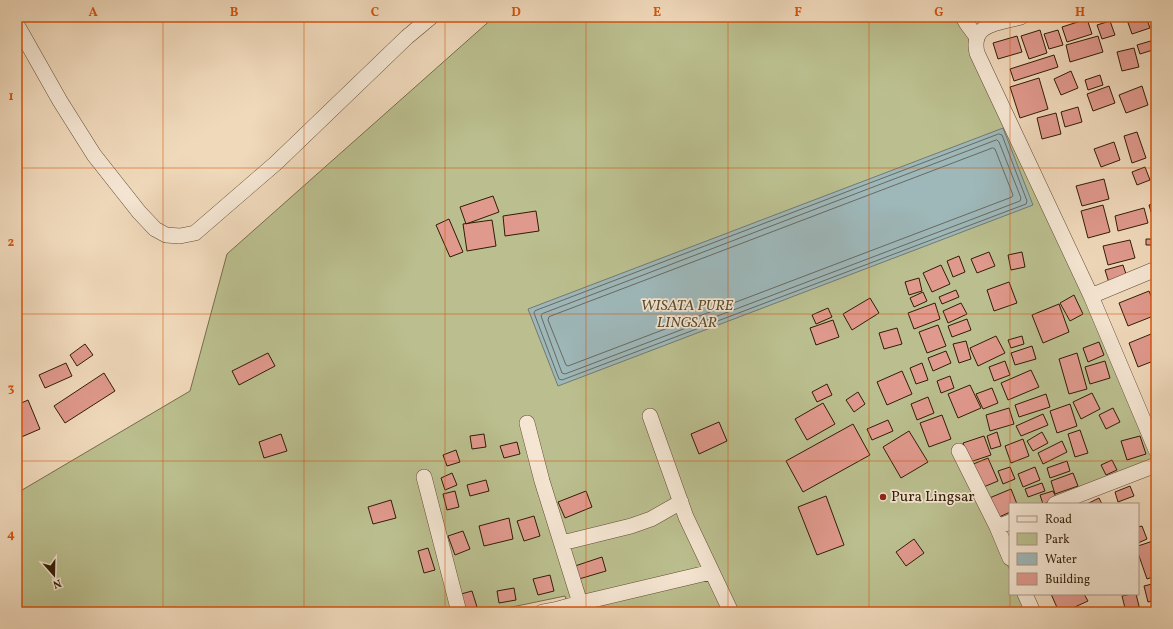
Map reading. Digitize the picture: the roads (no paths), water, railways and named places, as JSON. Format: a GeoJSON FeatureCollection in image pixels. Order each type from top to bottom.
{"type":"FeatureCollection","features":[{"type":"Feature","properties":{"kind":"street"},"geometry":{"type":"LineString","coordinates":[[17,25],[60,101],[94,155],[139,212],[156,229],[166,235],[180,236],[195,233],[276,163],[431,17]]}},
{"type":"Feature","properties":{"kind":"street"},"geometry":{"type":"LineString","coordinates":[[963,17],[976,36]]}},
{"type":"Feature","properties":{"kind":"street"},"geometry":{"type":"LineString","coordinates":[[1021,17],[990,25],[981,30],[976,36],[976,54],[1091,296],[1156,450]]}},
{"type":"Feature","properties":{"kind":"street"},"geometry":{"type":"LineString","coordinates":[[1091,296],[1156,269]]}},
{"type":"Feature","properties":{"kind":"street"},"geometry":{"type":"LineString","coordinates":[[650,416],[686,516],[731,612]]}},
{"type":"Feature","properties":{"kind":"street"},"geometry":{"type":"LineString","coordinates":[[527,423],[542,481],[580,603]]}},
{"type":"Feature","properties":{"kind":"street"},"geometry":{"type":"LineString","coordinates":[[959,451],[1003,524],[1009,553]]}},
{"type":"Feature","properties":{"kind":"street"},"geometry":{"type":"LineString","coordinates":[[1058,503],[1156,465]]}},
{"type":"Feature","properties":{"kind":"street"},"geometry":{"type":"LineString","coordinates":[[424,477],[459,612]]}},
{"type":"Feature","properties":{"kind":"street"},"geometry":{"type":"LineString","coordinates":[[562,543],[630,526],[650,519],[681,502]]}},
{"type":"Feature","properties":{"kind":"street"},"geometry":{"type":"LineString","coordinates":[[542,612],[558,610],[580,603],[711,572]]}},
{"type":"Feature","properties":{"kind":"street"},"geometry":{"type":"LineString","coordinates":[[1025,595],[1033,612]]}},
{"type":"Feature","properties":{"kind":"water"},"geometry":{"type":"Polygon","coordinates":[[[1003,128],[1033,205],[558,386],[528,309],[1003,128]]]}},
{"type":"Feature","properties":{"kind":"place","name":"Pura Lingsar"},"geometry":{"type":"Point","coordinates":[883,497]}},
{"type":"Feature","properties":{"kind":"park label","name":"WISATA PURE LINGSAR"},"geometry":{"type":"Point","coordinates":[687,314]}}]}
